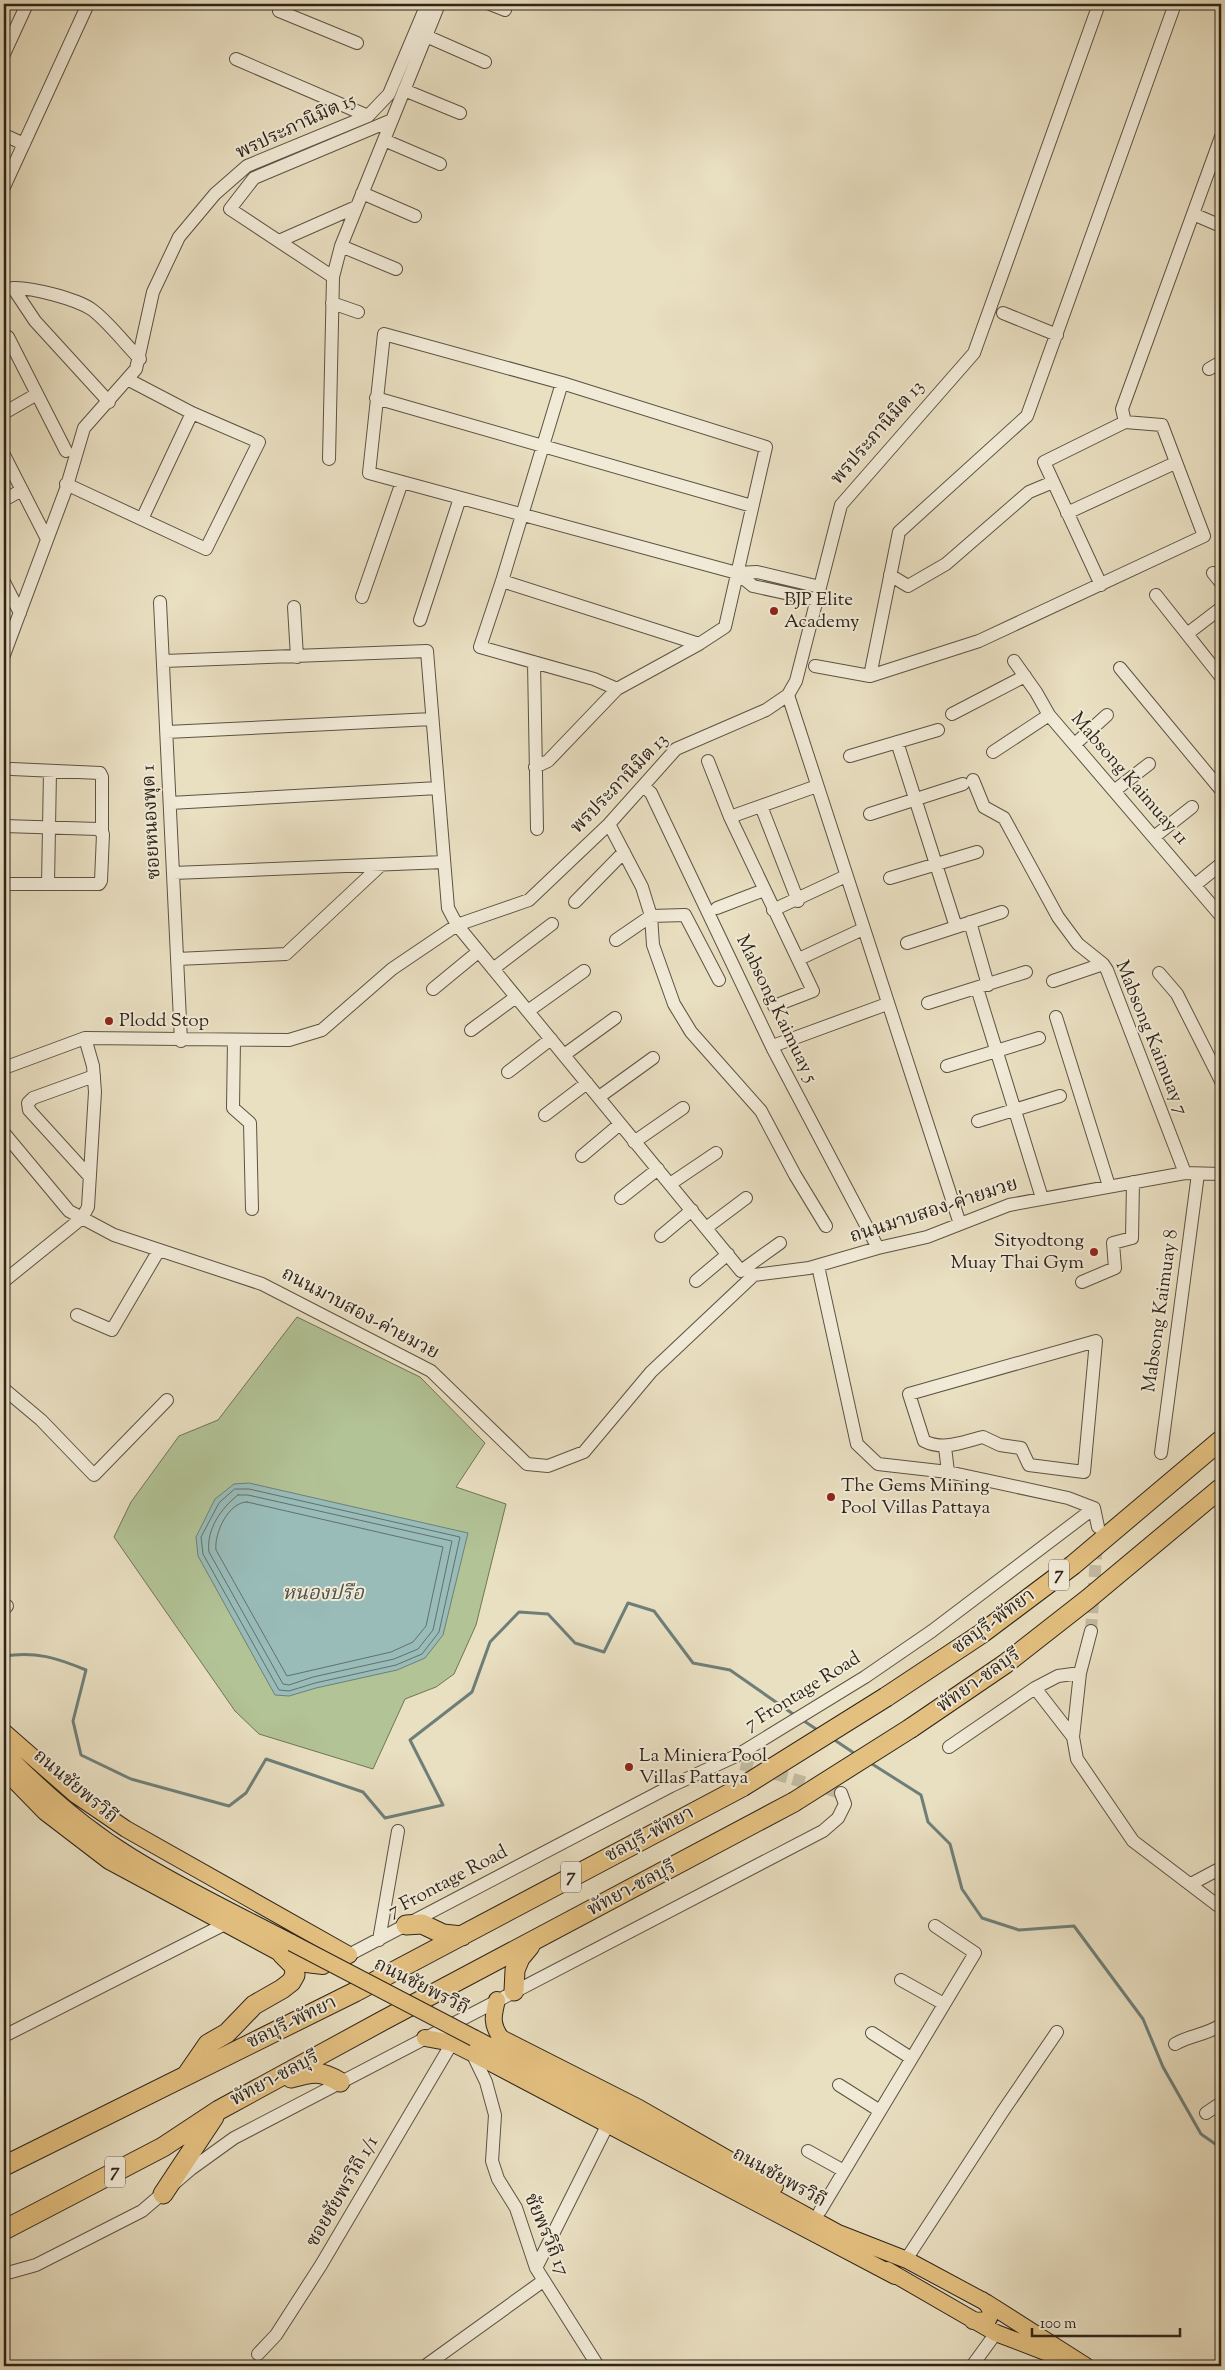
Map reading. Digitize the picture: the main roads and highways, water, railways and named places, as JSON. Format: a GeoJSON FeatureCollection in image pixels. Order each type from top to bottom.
{"type":"FeatureCollection","features":[{"type":"Feature","properties":{"kind":"highway","name":"ชลบุรี-พัทยา"},"geometry":{"type":"LineString","coordinates":[[4,2166],[38,2147],[355,1992],[742,1787],[886,1697],[981,1634],[1073,1565],[1221,1440]]}},
{"type":"Feature","properties":{"kind":"highway","name":"พัทยา-ชลบุรี"},"geometry":{"type":"LineString","coordinates":[[4,2230],[163,2147],[219,2110],[265,2085],[794,1802],[912,1728],[1012,1658],[1088,1599],[1221,1488]]}},
{"type":"Feature","properties":{"kind":"highway"},"geometry":{"type":"LineString","coordinates":[[406,1925],[422,1924],[443,1934],[462,1936]]}},
{"type":"Feature","properties":{"kind":"highway"},"geometry":{"type":"LineString","coordinates":[[514,1991],[514,1970],[520,1958],[534,1941]]}},
{"type":"Feature","properties":{"kind":"highway"},"geometry":{"type":"LineString","coordinates":[[186,2076],[208,2044],[227,2033],[254,2005],[291,1982],[295,1975],[294,1966],[287,1948]]}},
{"type":"Feature","properties":{"kind":"highway"},"geometry":{"type":"LineString","coordinates":[[265,2085],[314,2072],[326,2074],[340,2082]]}},
{"type":"Feature","properties":{"kind":"highway"},"geometry":{"type":"LineString","coordinates":[[164,2194],[219,2110]]}},
{"type":"Feature","properties":{"kind":"main road","name":"ถนนชัยพรวิถี"},"geometry":{"type":"LineString","coordinates":[[4,1732],[76,1795],[126,1829],[349,1955]]}},
{"type":"Feature","properties":{"kind":"main road","name":"ถนนชัยพรวิถี"},"geometry":{"type":"LineString","coordinates":[[4,1752],[32,1781],[78,1820],[131,1857],[287,1948],[473,2045],[660,2135],[838,2233],[907,2260],[987,2303]]}},
{"type":"Feature","properties":{"kind":"main road","name":"ถนนชัยพรวิถี"},"geometry":{"type":"LineString","coordinates":[[7,1777],[45,1812],[109,1861],[227,1922],[287,1948],[306,1964],[322,1966]]}},
{"type":"Feature","properties":{"kind":"main road","name":"ถนนชัยพรวิถี"},"geometry":{"type":"LineString","coordinates":[[497,2000],[492,2018],[493,2027],[501,2038],[639,2108],[820,2211],[910,2255],[987,2303],[1076,2365]]}},
{"type":"Feature","properties":{"kind":"main road"},"geometry":{"type":"LineString","coordinates":[[473,2045],[469,2039],[474,2031],[483,2030],[501,2038]]}},
{"type":"Feature","properties":{"kind":"main road","name":"ถนนชัยพรวิถี"},"geometry":{"type":"LineString","coordinates":[[424,2038],[473,2045],[607,2126],[895,2276],[973,2321],[996,2333],[1076,2365]]}},
{"type":"Feature","properties":{"kind":"main road","name":"ถนนชัยพรวิถี"},"geometry":{"type":"LineString","coordinates":[[838,2233],[895,2276]]}},
{"type":"Feature","properties":{"kind":"main road"},"geometry":{"type":"LineString","coordinates":[[973,2321],[988,2320],[991,2315],[987,2303]]}},
{"type":"Feature","properties":{"kind":"water","name":"หนองปรือ"},"geometry":{"type":"Polygon","coordinates":[[[249,1483],[468,1533],[443,1635],[425,1658],[397,1670],[289,1696],[275,1695],[198,1556],[196,1537],[215,1499],[234,1484],[249,1483]]]}},
{"type":"Feature","properties":{"kind":"waterway"},"geometry":{"type":"LineString","coordinates":[[4,1656],[36,1655],[65,1662],[86,1670],[73,1721],[81,1755],[131,1779],[229,1806],[246,1793],[266,1759],[363,1792],[385,1818],[443,1805],[410,1740],[472,1692],[490,1642],[519,1612],[548,1614],[575,1643],[604,1652],[628,1603],[654,1611],[693,1663],[730,1670],[796,1716]]}},
{"type":"Feature","properties":{"kind":"waterway"},"geometry":{"type":"LineString","coordinates":[[801,1719],[819,1731]]}},
{"type":"Feature","properties":{"kind":"waterway"},"geometry":{"type":"LineString","coordinates":[[833,1739],[857,1755]]}},
{"type":"Feature","properties":{"kind":"waterway"},"geometry":{"type":"LineString","coordinates":[[869,1762],[921,1795],[928,1822],[950,1844],[962,1889],[982,1918],[1019,1930],[1074,1926],[1143,2019],[1163,2067],[1201,2134],[1221,2148]]}},
{"type":"Feature","properties":{"kind":"tunnel"},"geometry":{"type":"LineString","coordinates":[[1091,1631],[1097,1542]]}},
{"type":"Feature","properties":{"kind":"tunnel"},"geometry":{"type":"LineString","coordinates":[[741,1764],[841,1793]]}},
{"type":"Feature","properties":{"kind":"place","name":"BJP Elite Academy"},"geometry":{"type":"Point","coordinates":[774,611]}},
{"type":"Feature","properties":{"kind":"place","name":"Plodd Stop"},"geometry":{"type":"Point","coordinates":[109,1021]}},
{"type":"Feature","properties":{"kind":"place","name":"Sityodtong Muay Thai Gym"},"geometry":{"type":"Point","coordinates":[1094,1252]}},
{"type":"Feature","properties":{"kind":"place","name":"The Gems Mining Pool Villas Pattaya"},"geometry":{"type":"Point","coordinates":[831,1497]}},
{"type":"Feature","properties":{"kind":"place","name":"La Miniera Pool Villas Pattaya"},"geometry":{"type":"Point","coordinates":[629,1767]}}]}
